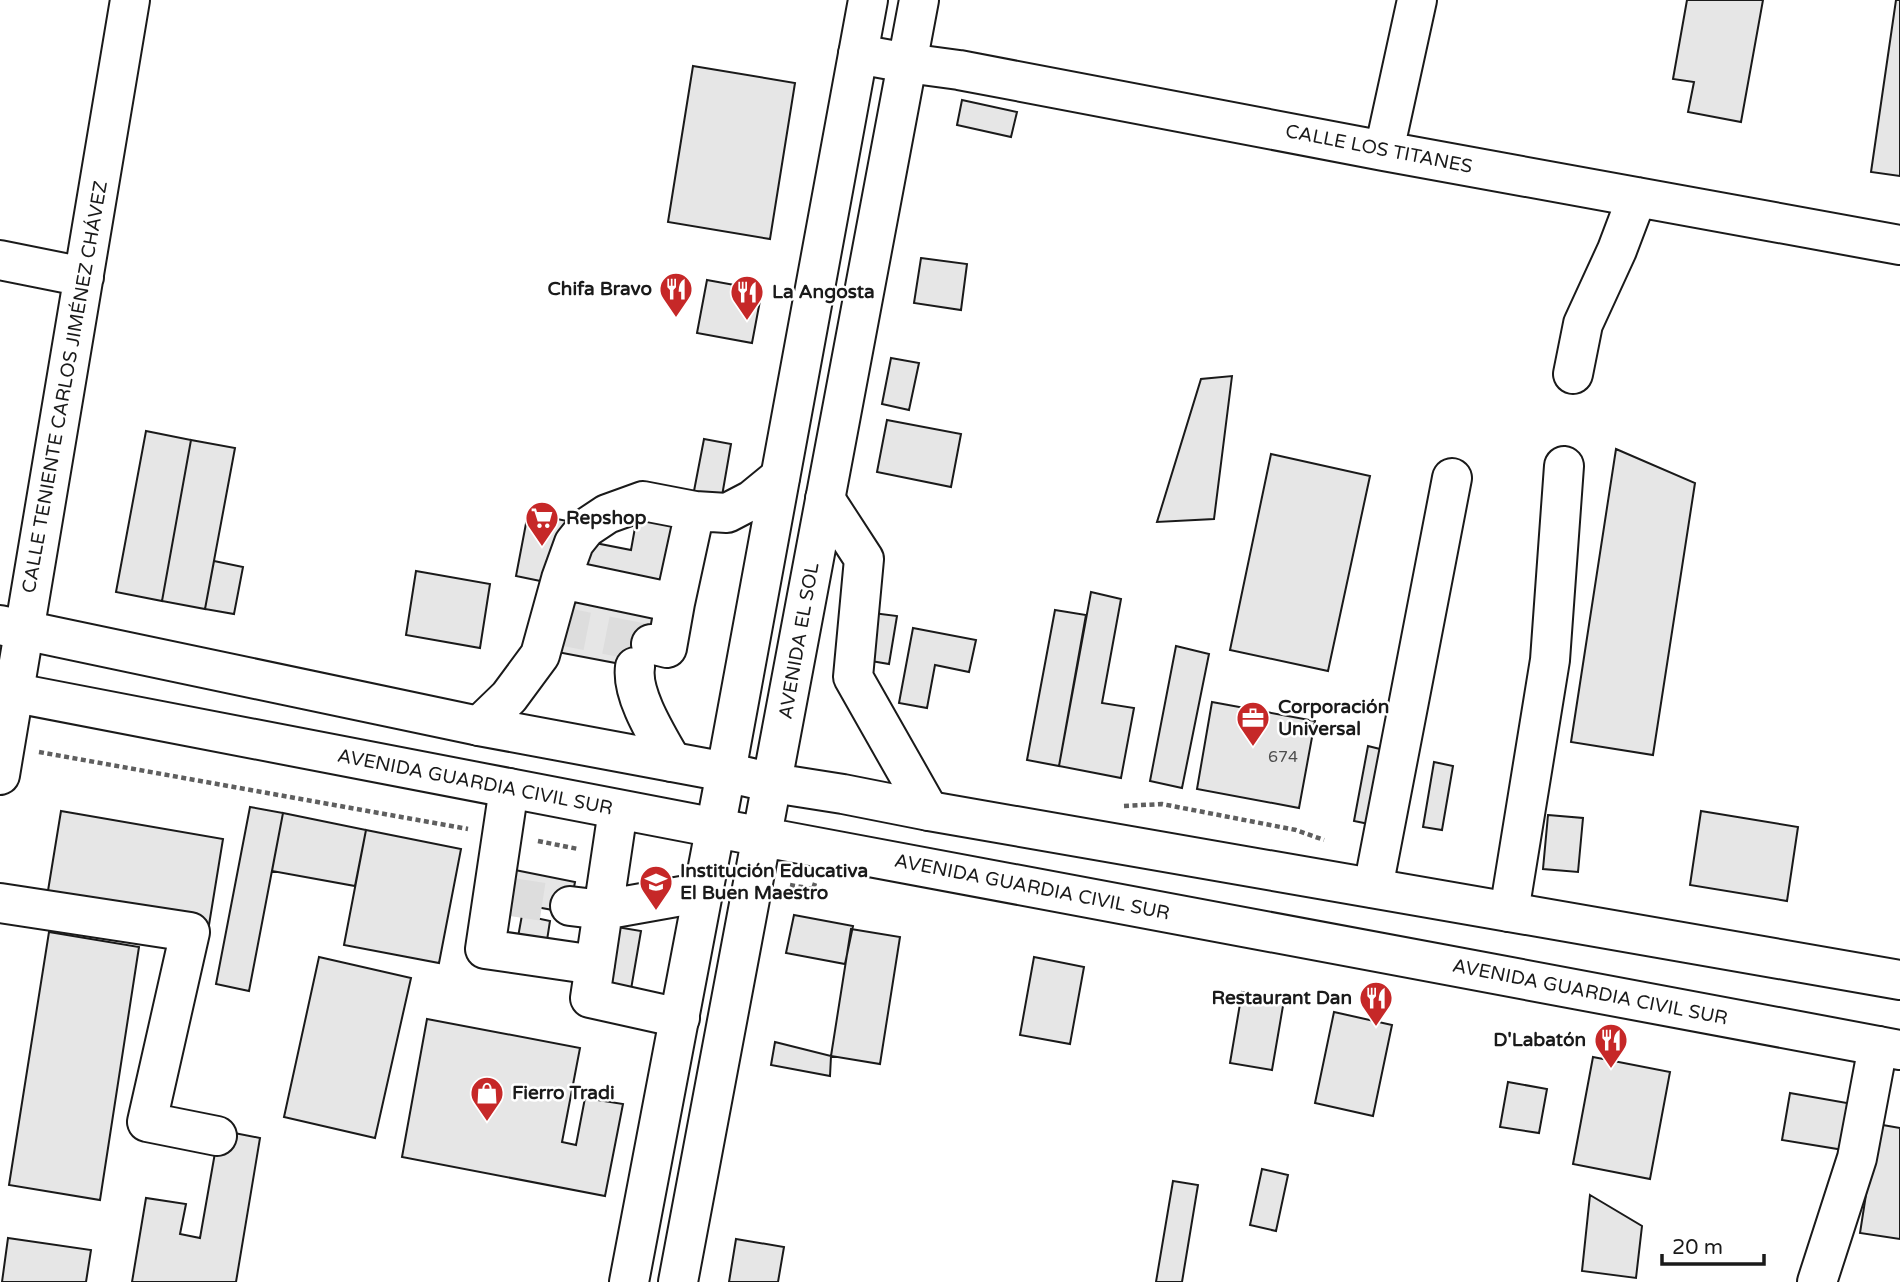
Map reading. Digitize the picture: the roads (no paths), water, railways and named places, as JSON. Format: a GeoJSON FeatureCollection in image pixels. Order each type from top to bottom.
{"type":"FeatureCollection","features":[{"type":"Feature","properties":{"kind":"main road","name":"CALLE TENIENTE CARLOS JIMÉNEZ CHÁVEZ"},"geometry":{"type":"LineString","coordinates":[[0,775],[12,628],[83,277],[131,0]]}},
{"type":"Feature","properties":{"kind":"main road"},"geometry":{"type":"LineString","coordinates":[[629,1282],[704,892],[868,0]]}},
{"type":"Feature","properties":{"kind":"main road","name":"AVENIDA EL SOL"},"geometry":{"type":"LineString","coordinates":[[678,1282],[919,0]]}},
{"type":"Feature","properties":{"kind":"main road"},"geometry":{"type":"LineString","coordinates":[[1384,151],[1417,0]]}},
{"type":"Feature","properties":{"kind":"main road","name":"CALLE LOS TITANES"},"geometry":{"type":"LineString","coordinates":[[858,54],[959,70],[1900,245]]}},
{"type":"Feature","properties":{"kind":"main road"},"geometry":{"type":"LineString","coordinates":[[1573,374],[1583,324],[1617,250],[1637,197]]}},
{"type":"Feature","properties":{"kind":"main road"},"geometry":{"type":"LineString","coordinates":[[0,260],[83,277]]}},
{"type":"Feature","properties":{"kind":"main road"},"geometry":{"type":"LineString","coordinates":[[1509,912],[1550,660],[1563,467]]}},
{"type":"Feature","properties":{"kind":"main road"},"geometry":{"type":"LineString","coordinates":[[480,726],[509,697],[540,655],[574,543],[586,528],[607,514],[643,501],[695,511],[727,513],[752,500],[780,477]]}},
{"type":"Feature","properties":{"kind":"main road"},"geometry":{"type":"LineString","coordinates":[[1373,888],[1452,478]]}},
{"type":"Feature","properties":{"kind":"main road"},"geometry":{"type":"LineString","coordinates":[[825,499],[864,559],[853,677],[929,811]]}},
{"type":"Feature","properties":{"kind":"main road"},"geometry":{"type":"LineString","coordinates":[[672,762],[651,723],[633,679],[643,656],[667,648],[695,511]]}},
{"type":"Feature","properties":{"kind":"main road"},"geometry":{"type":"LineString","coordinates":[[561,579],[675,603]]}},
{"type":"Feature","properties":{"kind":"main road"},"geometry":{"type":"LineString","coordinates":[[12,628],[480,726],[773,783],[1900,980]]}},
{"type":"Feature","properties":{"kind":"main road","name":"AVENIDA GUARDIA CIVIL SUR"},"geometry":{"type":"LineString","coordinates":[[7,692],[618,810],[1889,1048]]}},
{"type":"Feature","properties":{"kind":"main road"},"geometry":{"type":"LineString","coordinates":[[509,788],[499,895],[485,949],[595,965]]}},
{"type":"Feature","properties":{"kind":"main road"},"geometry":{"type":"LineString","coordinates":[[618,810],[587,908],[595,965],[590,998],[680,1018]]}},
{"type":"Feature","properties":{"kind":"main road"},"geometry":{"type":"LineString","coordinates":[[587,908],[704,892]]}},
{"type":"Feature","properties":{"kind":"main road"},"geometry":{"type":"LineString","coordinates":[[0,903],[190,932],[147,1122],[217,1136]]}},
{"type":"Feature","properties":{"kind":"main road"},"geometry":{"type":"LineString","coordinates":[[1817,1282],[1889,1048]]}},
{"type":"Feature","properties":{"kind":"main road"},"geometry":{"type":"LineString","coordinates":[[673,1055],[720,1068]]}},
{"type":"Feature","properties":{"kind":"tunnel"},"geometry":{"type":"LineString","coordinates":[[550,624],[651,644]]}},
{"type":"Feature","properties":{"kind":"tunnel"},"geometry":{"type":"LineString","coordinates":[[505,896],[570,906]]}},
{"type":"Feature","properties":{"kind":"place","name":"Chifa Bravo"},"geometry":{"type":"Point","coordinates":[676,319]}},
{"type":"Feature","properties":{"kind":"place","name":"La Angosta"},"geometry":{"type":"Point","coordinates":[747,322]}},
{"type":"Feature","properties":{"kind":"place","name":"Repshop"},"geometry":{"type":"Point","coordinates":[542,548]}},
{"type":"Feature","properties":{"kind":"place","name":"Corporación Universal"},"geometry":{"type":"Point","coordinates":[1253,748]}},
{"type":"Feature","properties":{"kind":"place","name":"Institución Educativa El Buen Maestro"},"geometry":{"type":"Point","coordinates":[656,912]}},
{"type":"Feature","properties":{"kind":"place","name":"Restaurant Dan"},"geometry":{"type":"Point","coordinates":[1376,1028]}},
{"type":"Feature","properties":{"kind":"place","name":"D'Labatón"},"geometry":{"type":"Point","coordinates":[1611,1070]}},
{"type":"Feature","properties":{"kind":"place","name":"Fierro Tradi"},"geometry":{"type":"Point","coordinates":[487,1123]}}]}
